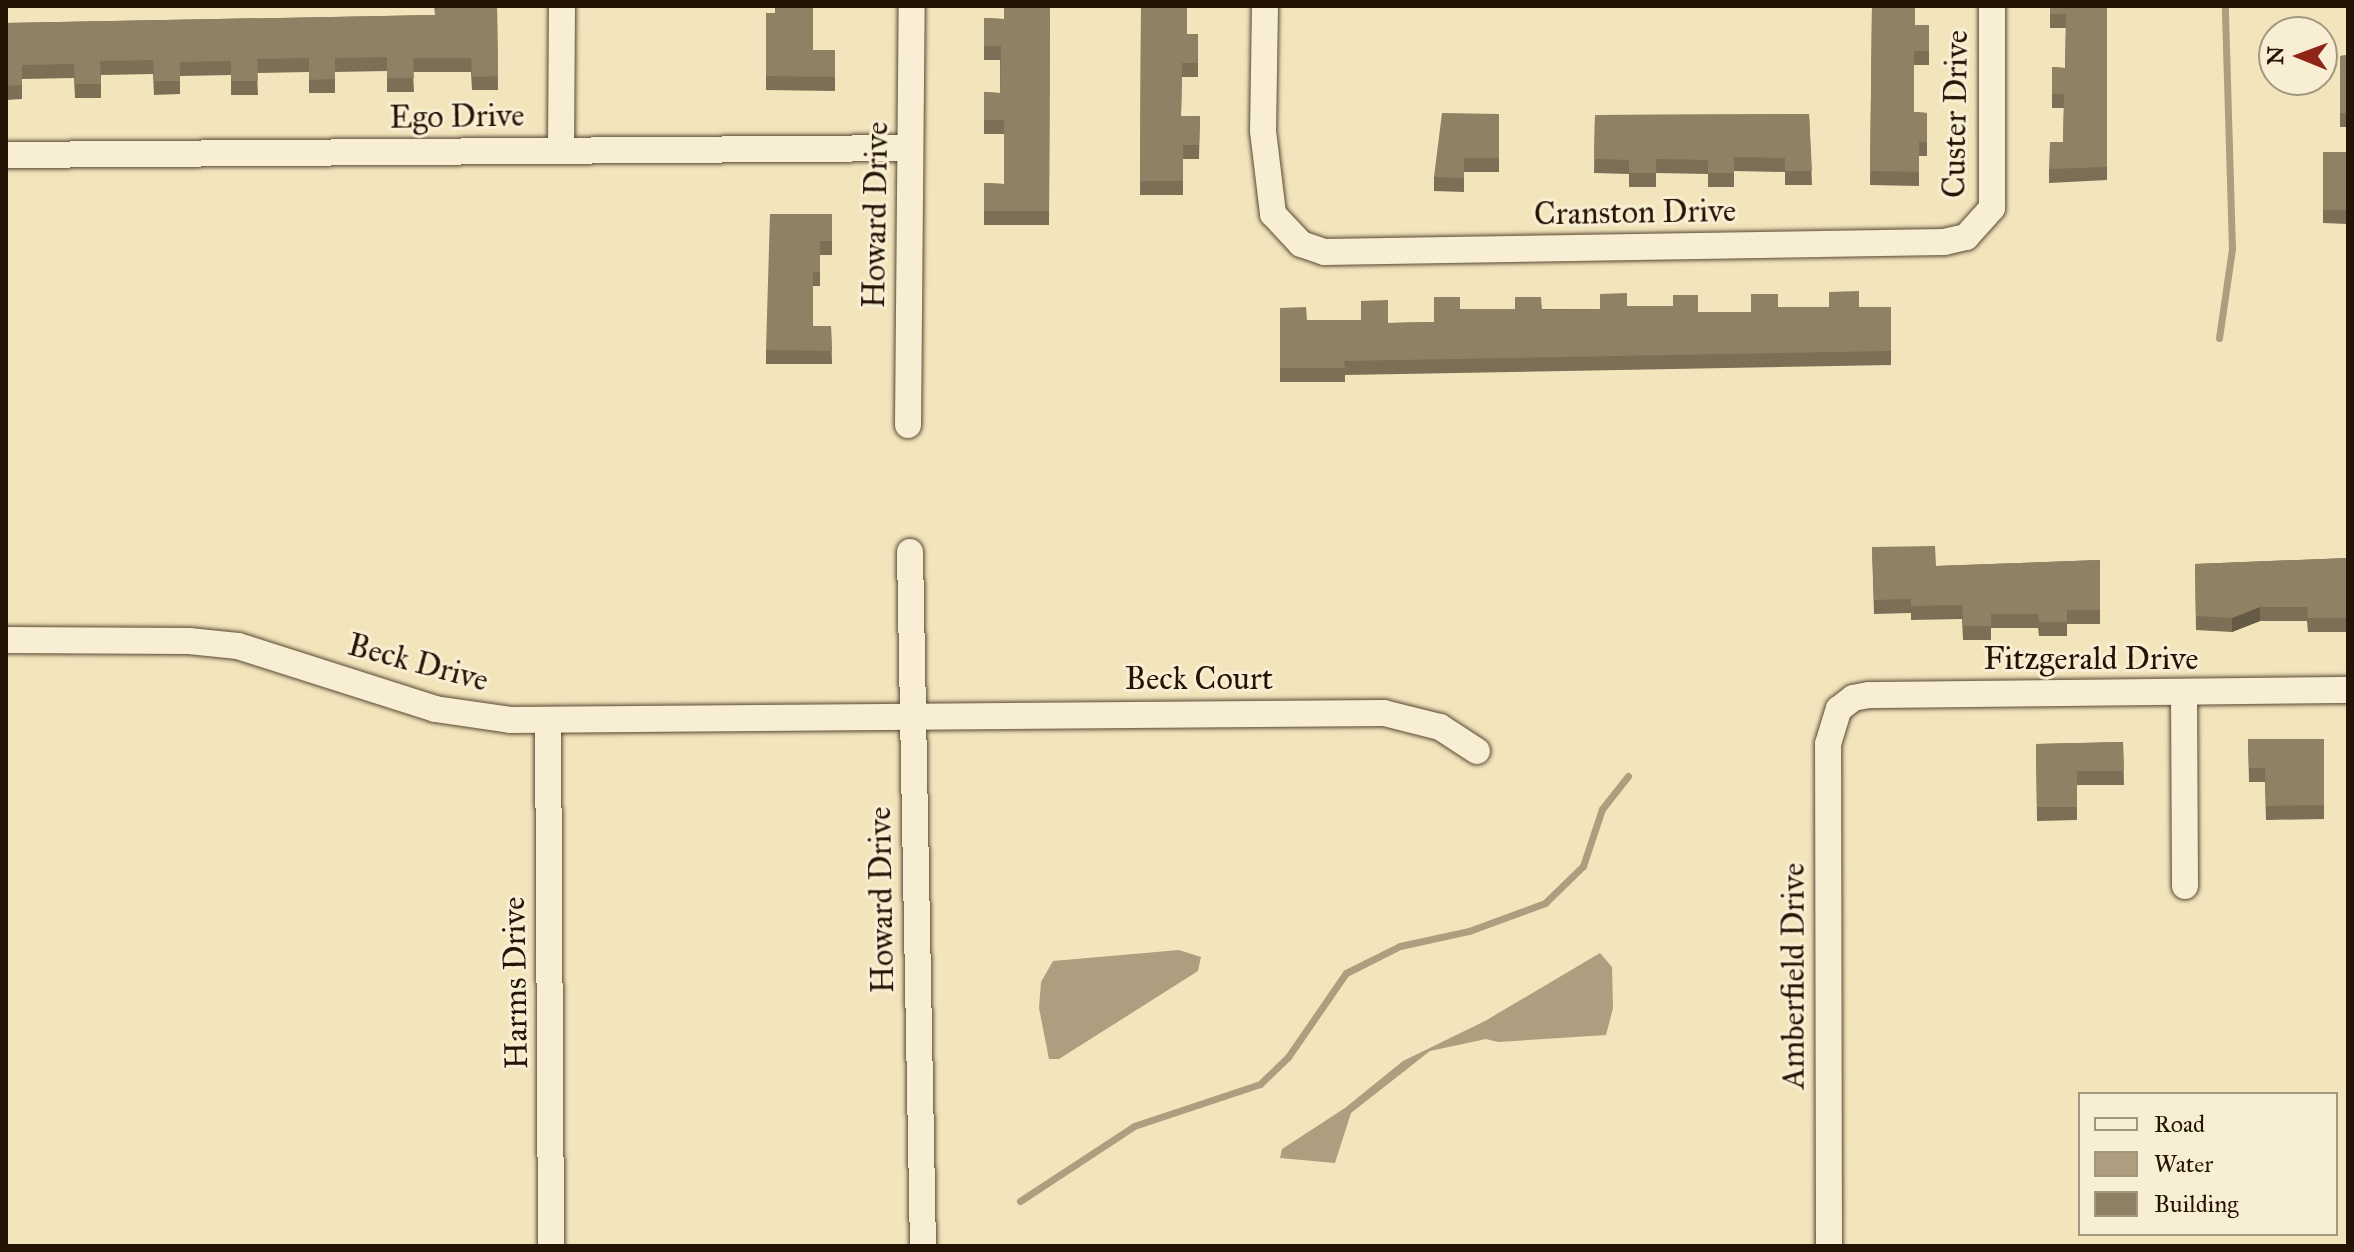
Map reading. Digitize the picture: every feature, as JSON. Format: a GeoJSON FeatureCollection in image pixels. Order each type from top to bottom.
{"type":"FeatureCollection","features":[{"type":"Feature","properties":{"kind":"street"},"geometry":{"type":"LineString","coordinates":[[561,149],[562,6]]}},
{"type":"Feature","properties":{"kind":"street","name":"Howard Drive"},"geometry":{"type":"LineString","coordinates":[[908,425],[912,6]]}},
{"type":"Feature","properties":{"kind":"street","name":"Cranston Drive"},"geometry":{"type":"LineString","coordinates":[[1265,6],[1265,146],[1273,214],[1286,233],[1324,252],[1944,242],[1966,237],[1983,221]]}},
{"type":"Feature","properties":{"kind":"street","name":"Custer Drive"},"geometry":{"type":"LineString","coordinates":[[1983,221],[1992,208],[1992,6]]}},
{"type":"Feature","properties":{"kind":"street","name":"Ego Drive"},"geometry":{"type":"LineString","coordinates":[[6,155],[910,148]]}},
{"type":"Feature","properties":{"kind":"street","name":"Howard Drive"},"geometry":{"type":"LineString","coordinates":[[910,552],[923,1246]]}},
{"type":"Feature","properties":{"kind":"street","name":"Beck Drive"},"geometry":{"type":"LineString","coordinates":[[6,640],[163,640],[238,646],[435,709],[548,720],[913,716]]}},
{"type":"Feature","properties":{"kind":"street","name":"Fitzgerald Drive"},"geometry":{"type":"LineString","coordinates":[[1839,709],[1853,698],[1869,695],[2348,690]]}},
{"type":"Feature","properties":{"kind":"street"},"geometry":{"type":"LineString","coordinates":[[2184,693],[2185,886]]}},
{"type":"Feature","properties":{"kind":"street","name":"Amberfield Drive"},"geometry":{"type":"LineString","coordinates":[[1829,1246],[1828,744],[1839,709]]}},
{"type":"Feature","properties":{"kind":"street","name":"Beck Court"},"geometry":{"type":"LineString","coordinates":[[913,716],[1384,713],[1440,727],[1477,751]]}},
{"type":"Feature","properties":{"kind":"street","name":"Harms Drive"},"geometry":{"type":"LineString","coordinates":[[548,720],[551,1246]]}},
{"type":"Feature","properties":{"kind":"water"},"geometry":{"type":"Polygon","coordinates":[[[1179,950],[1201,957],[1198,971],[1059,1059],[1049,1059],[1039,1008],[1041,982],[1053,961],[1179,950]]]}},
{"type":"Feature","properties":{"kind":"water"},"geometry":{"type":"Polygon","coordinates":[[[1600,953],[1612,967],[1613,1008],[1606,1035],[1498,1042],[1486,1039],[1430,1051],[1351,1113],[1335,1163],[1280,1158],[1282,1149],[1345,1108],[1403,1061],[1485,1021],[1600,953]]]}},
{"type":"Feature","properties":{"kind":"building"},"geometry":{"type":"Polygon","coordinates":[[[434,6],[497,6],[498,76],[472,77],[471,58],[413,58],[414,78],[387,78],[387,57],[335,58],[335,79],[309,80],[309,58],[257,59],[258,81],[231,81],[231,61],[180,62],[180,81],[154,81],[153,60],[100,61],[101,84],[75,84],[74,64],[22,65],[22,85],[6,86],[6,23],[435,15],[434,6]]]}},
{"type":"Feature","properties":{"kind":"building"},"geometry":{"type":"Polygon","coordinates":[[[775,6],[813,6],[813,50],[835,50],[835,77],[766,76],[766,13],[775,13],[775,6]]]}},
{"type":"Feature","properties":{"kind":"building"},"geometry":{"type":"Polygon","coordinates":[[[1004,6],[1050,6],[1049,211],[984,211],[984,183],[1004,184],[1004,120],[984,120],[984,92],[1000,93],[1001,46],[984,46],[984,18],[1004,19],[1004,6]]]}},
{"type":"Feature","properties":{"kind":"building"},"geometry":{"type":"Polygon","coordinates":[[[1141,6],[1187,6],[1187,34],[1198,34],[1198,63],[1182,63],[1181,116],[1200,116],[1199,145],[1183,145],[1183,181],[1140,181],[1141,6]]]}},
{"type":"Feature","properties":{"kind":"building"},"geometry":{"type":"Polygon","coordinates":[[[1872,6],[1915,6],[1915,25],[1929,25],[1929,51],[1914,51],[1914,112],[1927,113],[1927,142],[1919,142],[1919,172],[1870,171],[1872,6]]]}},
{"type":"Feature","properties":{"kind":"building"},"geometry":{"type":"Polygon","coordinates":[[[2050,6],[2107,6],[2107,167],[2049,169],[2050,142],[2063,142],[2064,94],[2052,94],[2052,67],[2065,68],[2066,14],[2050,14],[2050,6]]]}},
{"type":"Feature","properties":{"kind":"building"},"geometry":{"type":"Polygon","coordinates":[[[2348,55],[2348,113],[2340,113],[2340,56],[2348,55]]]}},
{"type":"Feature","properties":{"kind":"building"},"geometry":{"type":"Polygon","coordinates":[[[1442,113],[1499,114],[1499,158],[1464,158],[1464,178],[1434,177],[1442,113]]]}},
{"type":"Feature","properties":{"kind":"building"},"geometry":{"type":"Polygon","coordinates":[[[1809,114],[1812,171],[1785,171],[1785,158],[1734,157],[1734,173],[1708,173],[1708,160],[1656,159],[1656,173],[1629,173],[1629,160],[1594,159],[1595,115],[1809,114]]]}},
{"type":"Feature","properties":{"kind":"building"},"geometry":{"type":"Polygon","coordinates":[[[2323,152],[2348,152],[2348,210],[2323,210],[2323,152]]]}},
{"type":"Feature","properties":{"kind":"building"},"geometry":{"type":"Polygon","coordinates":[[[770,214],[832,214],[832,241],[820,241],[820,272],[813,272],[813,326],[831,326],[832,351],[766,350],[770,214]]]}},
{"type":"Feature","properties":{"kind":"building"},"geometry":{"type":"Polygon","coordinates":[[[1859,291],[1859,307],[1891,307],[1891,351],[1344,361],[1345,368],[1280,368],[1280,308],[1306,307],[1307,320],[1361,320],[1361,301],[1388,300],[1388,323],[1434,322],[1434,297],[1460,297],[1460,309],[1515,309],[1515,297],[1541,297],[1542,310],[1600,309],[1600,294],[1627,293],[1627,306],[1673,306],[1673,295],[1698,295],[1698,312],[1751,312],[1751,294],[1778,294],[1778,307],[1829,307],[1829,292],[1859,291]]]}},
{"type":"Feature","properties":{"kind":"building"},"geometry":{"type":"Polygon","coordinates":[[[1935,546],[1936,566],[2100,560],[2100,610],[2067,610],[2067,622],[2039,622],[2038,614],[1991,614],[1991,626],[1963,626],[1962,605],[1911,606],[1911,599],[1874,600],[1872,547],[1935,546]]]}},
{"type":"Feature","properties":{"kind":"building"},"geometry":{"type":"Polygon","coordinates":[[[2348,558],[2348,618],[2308,618],[2307,607],[2260,607],[2232,618],[2196,616],[2195,564],[2348,558]]]}},
{"type":"Feature","properties":{"kind":"building"},"geometry":{"type":"Polygon","coordinates":[[[2248,739],[2324,739],[2324,805],[2266,806],[2265,768],[2249,768],[2248,739]]]}},
{"type":"Feature","properties":{"kind":"building"},"geometry":{"type":"Polygon","coordinates":[[[2123,742],[2124,771],[2077,771],[2077,807],[2037,807],[2036,744],[2123,742]]]}},
{"type":"Feature","properties":{"kind":"waterway"},"geometry":{"type":"LineString","coordinates":[[2219,338],[2232,249],[2225,6]]}},
{"type":"Feature","properties":{"kind":"waterway"},"geometry":{"type":"LineString","coordinates":[[1020,1201],[1134,1126],[1260,1084],[1288,1057],[1346,973],[1400,946],[1469,931],[1545,903],[1583,866],[1602,809],[1628,776]]}}]}
